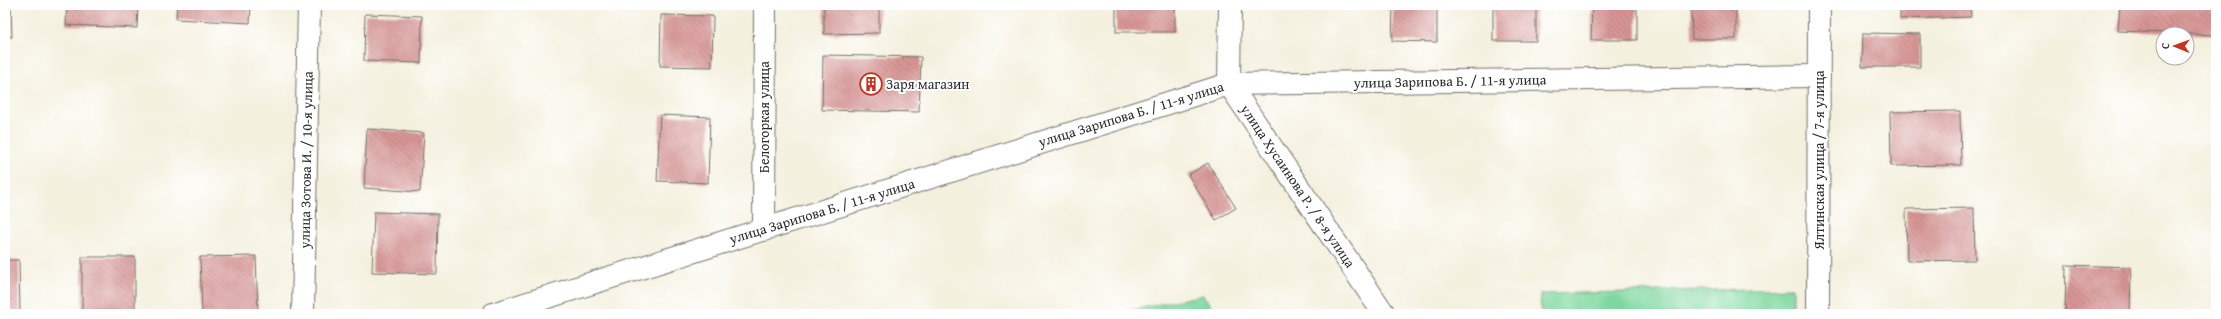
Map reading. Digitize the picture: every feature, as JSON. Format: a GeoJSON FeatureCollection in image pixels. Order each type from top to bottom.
{"type":"FeatureCollection","features":[{"type":"Feature","properties":{"kind":"street","name":"улица Зотова И. / 10-я улица"},"geometry":{"type":"LineString","coordinates":[[303,314],[309,5]]}},
{"type":"Feature","properties":{"kind":"street","name":"Белогоркая улица"},"geometry":{"type":"LineString","coordinates":[[764,230],[765,5]]}},
{"type":"Feature","properties":{"kind":"street"},"geometry":{"type":"LineString","coordinates":[[1229,84],[1230,5]]}},
{"type":"Feature","properties":{"kind":"street","name":"Ялтинская улица / 7-я улица"},"geometry":{"type":"LineString","coordinates":[[1818,314],[1819,5]]}},
{"type":"Feature","properties":{"kind":"street","name":"улица Зарипова Б. / 11-я улица"},"geometry":{"type":"LineString","coordinates":[[493,314],[1229,84],[1819,76]]}},
{"type":"Feature","properties":{"kind":"street","name":"улица Хусаинова Р. / 8-я улица"},"geometry":{"type":"LineString","coordinates":[[1229,84],[1384,314]]}},
{"type":"Feature","properties":{"kind":"green space"},"geometry":{"type":"Polygon","coordinates":[[[1793,288],[1793,314],[1541,314],[1540,294],[1793,288]]]}},
{"type":"Feature","properties":{"kind":"green space"},"geometry":{"type":"Polygon","coordinates":[[[1203,295],[1217,314],[1113,314],[1203,295]]]}},
{"type":"Feature","properties":{"kind":"building"},"geometry":{"type":"Polygon","coordinates":[[[5,5],[11,5],[12,37],[5,37],[5,5]]]}},
{"type":"Feature","properties":{"kind":"building"},"geometry":{"type":"Polygon","coordinates":[[[67,5],[138,5],[137,28],[66,25],[67,5]]]}},
{"type":"Feature","properties":{"kind":"building"},"geometry":{"type":"Polygon","coordinates":[[[177,5],[251,5],[250,23],[176,19],[177,5]]]}},
{"type":"Feature","properties":{"kind":"building"},"geometry":{"type":"Polygon","coordinates":[[[824,5],[879,5],[879,33],[824,34],[824,5]]]}},
{"type":"Feature","properties":{"kind":"building"},"geometry":{"type":"Polygon","coordinates":[[[1116,5],[1175,5],[1175,32],[1116,32],[1116,5]]]}},
{"type":"Feature","properties":{"kind":"building"},"geometry":{"type":"Polygon","coordinates":[[[1393,5],[1437,5],[1437,42],[1392,41],[1393,5]]]}},
{"type":"Feature","properties":{"kind":"building"},"geometry":{"type":"Polygon","coordinates":[[[1493,5],[1536,5],[1536,41],[1493,41],[1493,5]]]}},
{"type":"Feature","properties":{"kind":"building"},"geometry":{"type":"Polygon","coordinates":[[[1592,5],[1637,5],[1637,40],[1591,40],[1592,5]]]}},
{"type":"Feature","properties":{"kind":"building"},"geometry":{"type":"Polygon","coordinates":[[[1691,5],[1736,5],[1736,39],[1692,39],[1691,5]]]}},
{"type":"Feature","properties":{"kind":"building"},"geometry":{"type":"Polygon","coordinates":[[[1900,5],[1970,5],[1971,17],[1900,19],[1900,5]]]}},
{"type":"Feature","properties":{"kind":"building"},"geometry":{"type":"Polygon","coordinates":[[[2120,5],[2216,5],[2216,35],[2195,34],[2195,26],[2155,26],[2155,33],[2118,31],[2120,5]]]}},
{"type":"Feature","properties":{"kind":"building"},"geometry":{"type":"Polygon","coordinates":[[[365,14],[422,16],[421,63],[364,61],[365,14]]]}},
{"type":"Feature","properties":{"kind":"building"},"geometry":{"type":"Polygon","coordinates":[[[661,15],[713,16],[712,67],[660,66],[661,15]]]}},
{"type":"Feature","properties":{"kind":"building"},"geometry":{"type":"Polygon","coordinates":[[[1863,33],[1920,34],[1920,67],[1862,67],[1863,33]]]}},
{"type":"Feature","properties":{"kind":"building","name":"Заря магазин"},"geometry":{"type":"Polygon","coordinates":[[[823,55],[921,57],[919,112],[822,110],[823,55]]]}},
{"type":"Feature","properties":{"kind":"building"},"geometry":{"type":"Polygon","coordinates":[[[1960,111],[1961,165],[1891,166],[1890,112],[1960,111]]]}},
{"type":"Feature","properties":{"kind":"building"},"geometry":{"type":"Polygon","coordinates":[[[660,115],[710,117],[708,183],[657,181],[660,115]]]}},
{"type":"Feature","properties":{"kind":"building"},"geometry":{"type":"Polygon","coordinates":[[[367,129],[424,133],[420,192],[364,188],[367,129]]]}},
{"type":"Feature","properties":{"kind":"building"},"geometry":{"type":"Polygon","coordinates":[[[1208,163],[1236,208],[1216,220],[1188,175],[1208,163]]]}},
{"type":"Feature","properties":{"kind":"building"},"geometry":{"type":"Polygon","coordinates":[[[1974,208],[1975,260],[1907,261],[1906,209],[1974,208]]]}},
{"type":"Feature","properties":{"kind":"building"},"geometry":{"type":"Polygon","coordinates":[[[374,212],[438,214],[437,274],[372,272],[374,212]]]}},
{"type":"Feature","properties":{"kind":"building"},"geometry":{"type":"Polygon","coordinates":[[[256,256],[258,314],[202,314],[200,257],[256,256]]]}},
{"type":"Feature","properties":{"kind":"building"},"geometry":{"type":"Polygon","coordinates":[[[82,257],[135,257],[135,311],[82,311],[82,257]]]}},
{"type":"Feature","properties":{"kind":"building"},"geometry":{"type":"Polygon","coordinates":[[[5,260],[19,260],[20,311],[5,312],[5,260]]]}},
{"type":"Feature","properties":{"kind":"building"},"geometry":{"type":"Polygon","coordinates":[[[2066,265],[2131,267],[2130,314],[2065,314],[2066,265]]]}},
{"type":"Feature","properties":{"kind":"place","name":"Заря магазин"},"geometry":{"type":"Point","coordinates":[871,84]}}]}
